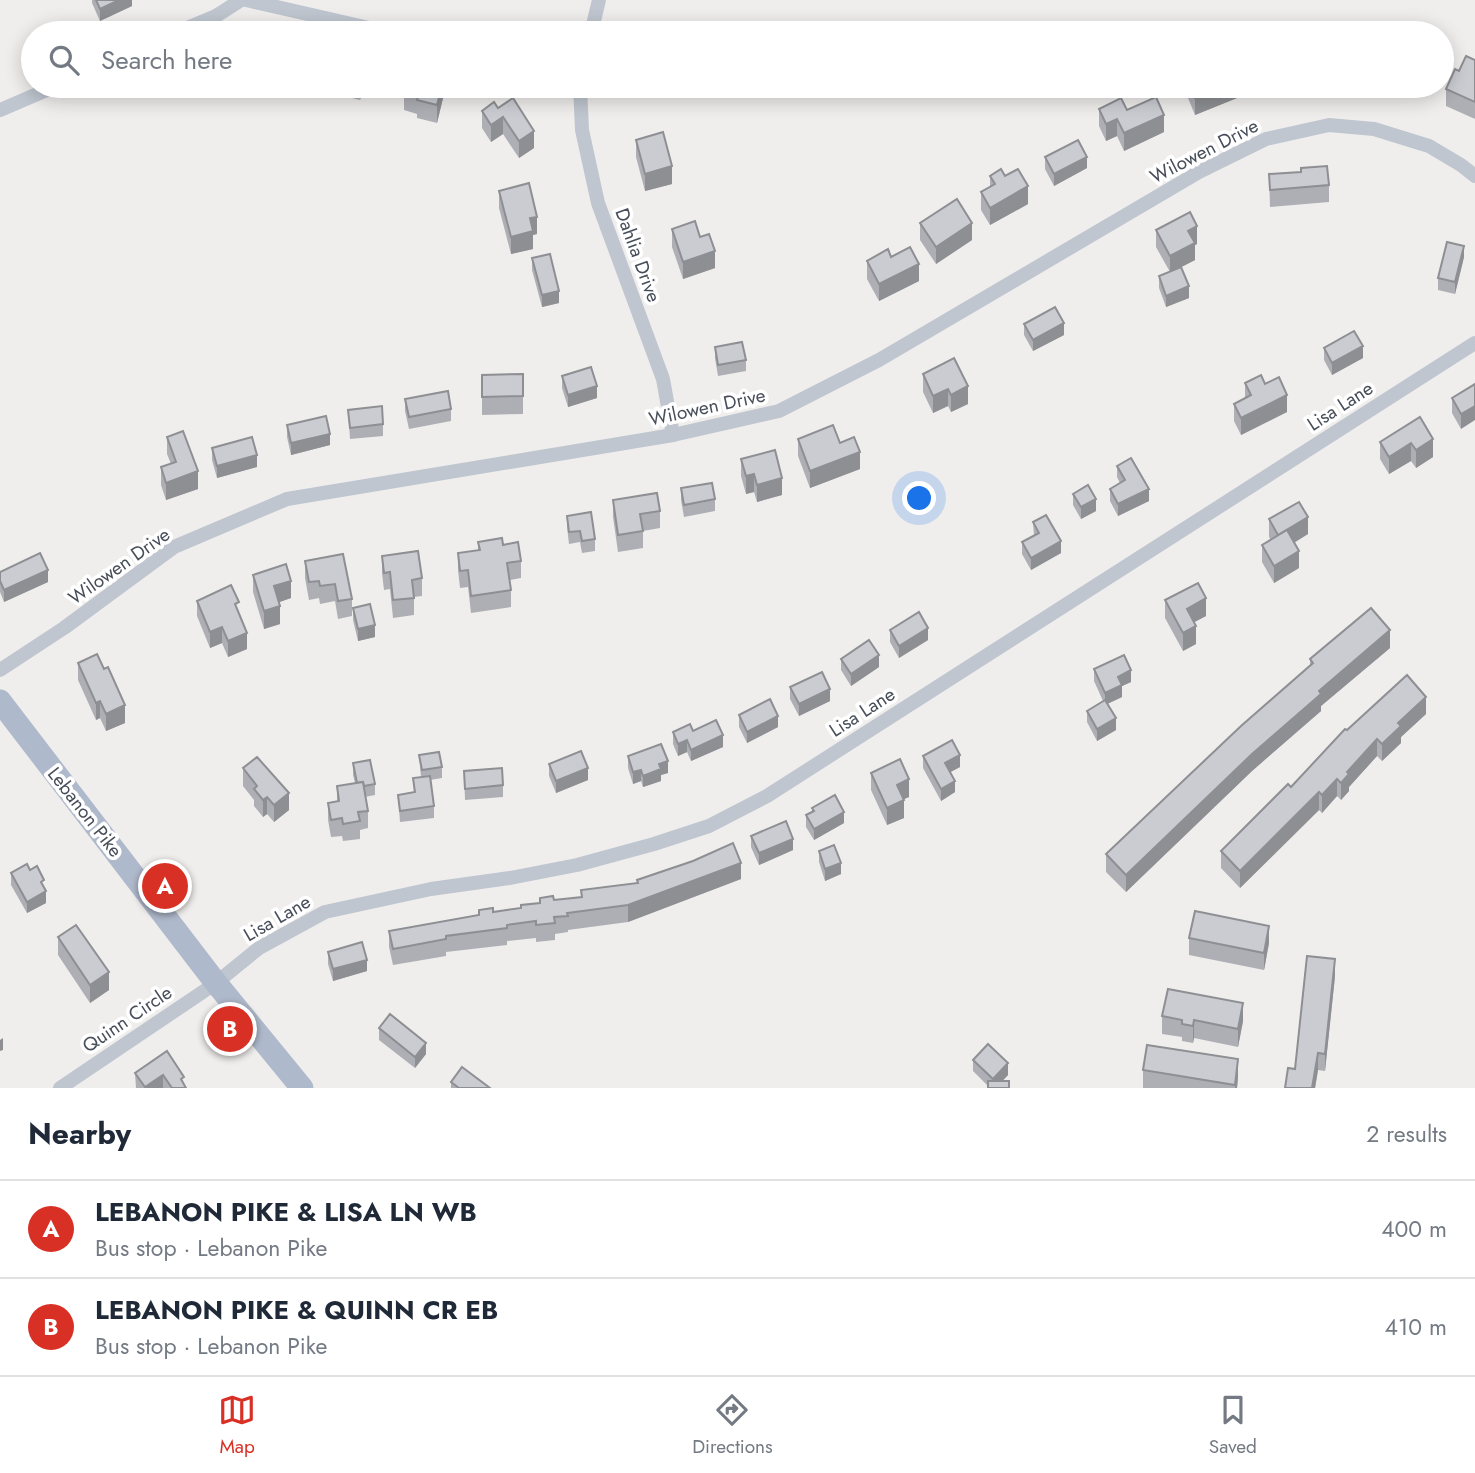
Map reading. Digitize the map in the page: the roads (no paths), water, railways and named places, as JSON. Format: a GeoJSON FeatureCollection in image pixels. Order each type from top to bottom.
{"type":"FeatureCollection","features":[{"type":"Feature","properties":{"kind":"main road","name":"Lebanon Pike"},"geometry":{"type":"LineString","coordinates":[[0,701],[216,982],[302,1088]]}},
{"type":"Feature","properties":{"kind":"street"},"geometry":{"type":"LineString","coordinates":[[204,21],[244,0],[338,21]]}},
{"type":"Feature","properties":{"kind":"street"},"geometry":{"type":"LineString","coordinates":[[595,21],[599,0]]}},
{"type":"Feature","properties":{"kind":"street"},"geometry":{"type":"LineString","coordinates":[[0,110],[28,98]]}},
{"type":"Feature","properties":{"kind":"street","name":"Dahlia Drive"},"geometry":{"type":"LineString","coordinates":[[581,98],[582,130],[595,192],[663,379],[673,435]]}},
{"type":"Feature","properties":{"kind":"street","name":"Wilowen Drive"},"geometry":{"type":"LineString","coordinates":[[0,670],[64,628],[174,547],[287,499],[673,435],[779,411],[879,360],[1199,172],[1266,139],[1329,125],[1374,129],[1429,146],[1475,176]]}},
{"type":"Feature","properties":{"kind":"street","name":"Lisa Lane"},"geometry":{"type":"LineString","coordinates":[[216,982],[259,948],[325,912],[431,889],[577,865],[709,826],[767,796],[1475,343]]}},
{"type":"Feature","properties":{"kind":"street","name":"Quinn Circle"},"geometry":{"type":"LineString","coordinates":[[60,1088],[216,982]]}},
{"type":"Feature","properties":{"kind":"place","name":"LEBANON PIKE & LISA LN WB"},"geometry":{"type":"Point","coordinates":[165,886]}},
{"type":"Feature","properties":{"kind":"place","name":"LEBANON PIKE & QUINN CR EB"},"geometry":{"type":"Point","coordinates":[230,1029]}}]}
